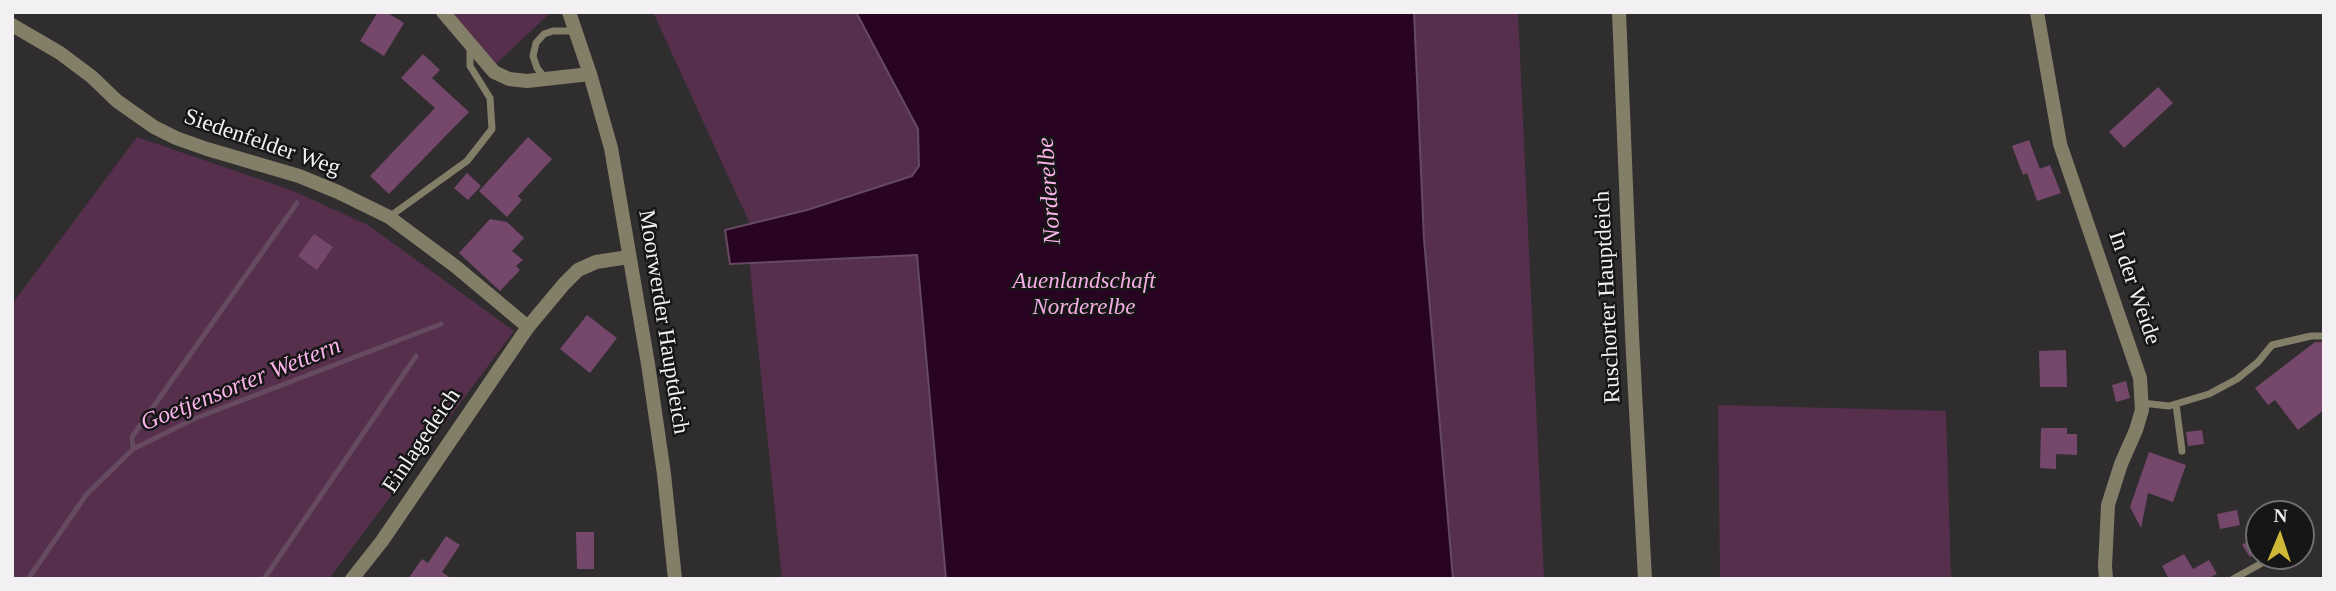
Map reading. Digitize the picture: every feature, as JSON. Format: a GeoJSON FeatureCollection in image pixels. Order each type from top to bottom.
{"type":"FeatureCollection","features":[{"type":"Feature","properties":{"kind":"street"},"geometry":{"type":"LineString","coordinates":[[443,12],[494,72],[509,79],[527,81],[590,75],[569,12]]}},
{"type":"Feature","properties":{"kind":"street","name":"Ruschorter Hauptdeich"},"geometry":{"type":"LineString","coordinates":[[1619,12],[1645,579]]}},
{"type":"Feature","properties":{"kind":"street","name":"In der Weide"},"geometry":{"type":"LineString","coordinates":[[2036,12],[2060,144],[2140,378],[2141,403],[2136,430],[2121,464],[2108,505],[2106,579]]}},
{"type":"Feature","properties":{"kind":"street","name":"Siedenfelder Weg"},"geometry":{"type":"LineString","coordinates":[[12,25],[60,53],[92,77],[117,101],[154,127],[207,149],[299,176],[389,217],[455,266],[528,327]]}},
{"type":"Feature","properties":{"kind":"street","name":"Moorwerder Hauptdeich"},"geometry":{"type":"LineString","coordinates":[[590,75],[611,148],[662,460],[675,579]]}},
{"type":"Feature","properties":{"kind":"street"},"geometry":{"type":"LineString","coordinates":[[528,327],[578,270],[596,262],[629,257]]}},
{"type":"Feature","properties":{"kind":"street","name":"Einlagedeich"},"geometry":{"type":"LineString","coordinates":[[352,579],[382,541],[528,327]]}},
{"type":"Feature","properties":{"kind":"lane"},"geometry":{"type":"LineString","coordinates":[[547,80],[537,68],[533,55],[536,43],[544,34],[553,31],[576,31]]}},
{"type":"Feature","properties":{"kind":"lane"},"geometry":{"type":"LineString","coordinates":[[389,217],[467,162],[492,129],[490,99],[470,66],[469,43]]}},
{"type":"Feature","properties":{"kind":"lane"},"geometry":{"type":"LineString","coordinates":[[2141,403],[2169,407],[2209,394],[2237,379],[2258,362],[2272,345],[2311,336],[2324,336]]}},
{"type":"Feature","properties":{"kind":"lane"},"geometry":{"type":"LineString","coordinates":[[2176,404],[2182,451]]}},
{"type":"Feature","properties":{"kind":"lane"},"geometry":{"type":"LineString","coordinates":[[2233,579],[2249,570]]}},
{"type":"Feature","properties":{"kind":"green space"},"geometry":{"type":"Polygon","coordinates":[[[450,12],[551,12],[496,64],[450,12]]]}},
{"type":"Feature","properties":{"kind":"green space","name":"Auenlandschaft Norderelbe"},"geometry":{"type":"Polygon","coordinates":[[[653,12],[1518,12],[1544,579],[782,579],[750,269],[750,224],[653,12]]]}},
{"type":"Feature","properties":{"kind":"green space"},"geometry":{"type":"Polygon","coordinates":[[[137,137],[291,190],[368,225],[514,331],[329,579],[12,579],[12,304],[137,137]]]}},
{"type":"Feature","properties":{"kind":"green space"},"geometry":{"type":"Polygon","coordinates":[[[1718,405],[1946,411],[1951,579],[1720,579],[1718,405]]]}},
{"type":"Feature","properties":{"kind":"water","name":"Auenlandschaft Norderelbe"},"geometry":{"type":"Polygon","coordinates":[[[856,12],[1414,12],[1424,239],[1453,579],[946,579],[917,255],[730,264],[725,230],[807,210],[912,176],[919,166],[918,129],[856,12]]]}},
{"type":"Feature","properties":{"kind":"building"},"geometry":{"type":"Polygon","coordinates":[[[378,12],[386,12],[404,23],[384,56],[360,41],[378,12]]]}},
{"type":"Feature","properties":{"kind":"building"},"geometry":{"type":"Polygon","coordinates":[[[423,54],[440,70],[432,78],[469,112],[389,194],[370,176],[435,108],[401,78],[423,54]]]}},
{"type":"Feature","properties":{"kind":"building"},"geometry":{"type":"Polygon","coordinates":[[[2158,87],[2173,103],[2124,148],[2109,132],[2158,87]]]}},
{"type":"Feature","properties":{"kind":"building"},"geometry":{"type":"Polygon","coordinates":[[[528,137],[552,159],[518,196],[522,200],[507,217],[479,191],[528,137]]]}},
{"type":"Feature","properties":{"kind":"building"},"geometry":{"type":"Polygon","coordinates":[[[2029,140],[2040,169],[2050,165],[2061,193],[2037,201],[2027,173],[2023,175],[2012,146],[2029,140]]]}},
{"type":"Feature","properties":{"kind":"building"},"geometry":{"type":"Polygon","coordinates":[[[467,173],[481,186],[468,200],[454,188],[467,173]]]}},
{"type":"Feature","properties":{"kind":"building"},"geometry":{"type":"Polygon","coordinates":[[[490,219],[507,222],[524,238],[512,251],[523,260],[516,266],[520,270],[500,291],[459,253],[490,219]]]}},
{"type":"Feature","properties":{"kind":"building"},"geometry":{"type":"Polygon","coordinates":[[[314,234],[333,247],[317,270],[298,256],[314,234]]]}},
{"type":"Feature","properties":{"kind":"building"},"geometry":{"type":"Polygon","coordinates":[[[587,315],[617,338],[590,373],[560,349],[587,315]]]}},
{"type":"Feature","properties":{"kind":"building"},"geometry":{"type":"Polygon","coordinates":[[[2315,342],[2324,342],[2324,410],[2298,430],[2275,400],[2268,405],[2255,388],[2315,342]]]}},
{"type":"Feature","properties":{"kind":"building"},"geometry":{"type":"Polygon","coordinates":[[[2066,350],[2067,387],[2040,387],[2039,351],[2066,350]]]}},
{"type":"Feature","properties":{"kind":"building"},"geometry":{"type":"Polygon","coordinates":[[[2126,381],[2130,398],[2116,402],[2112,385],[2126,381]]]}},
{"type":"Feature","properties":{"kind":"building"},"geometry":{"type":"Polygon","coordinates":[[[2041,428],[2067,428],[2067,434],[2077,434],[2077,455],[2056,454],[2056,469],[2040,468],[2041,428]]]}},
{"type":"Feature","properties":{"kind":"building"},"geometry":{"type":"Polygon","coordinates":[[[2202,430],[2204,444],[2188,446],[2186,432],[2202,430]]]}},
{"type":"Feature","properties":{"kind":"building"},"geometry":{"type":"Polygon","coordinates":[[[2149,452],[2186,465],[2173,502],[2148,493],[2141,528],[2130,507],[2149,452]]]}},
{"type":"Feature","properties":{"kind":"building"},"geometry":{"type":"Polygon","coordinates":[[[2237,510],[2240,525],[2220,529],[2217,514],[2237,510]]]}},
{"type":"Feature","properties":{"kind":"building"},"geometry":{"type":"Polygon","coordinates":[[[576,532],[594,532],[594,569],[577,569],[576,532]]]}},
{"type":"Feature","properties":{"kind":"building"},"geometry":{"type":"Polygon","coordinates":[[[446,536],[460,545],[442,572],[452,579],[408,579],[422,559],[428,563],[446,536]]]}},
{"type":"Feature","properties":{"kind":"building"},"geometry":{"type":"Polygon","coordinates":[[[2184,554],[2193,569],[2209,560],[2217,574],[2207,579],[2169,579],[2162,566],[2184,554]]]}},
{"type":"Feature","properties":{"kind":"waterway"},"geometry":{"type":"LineString","coordinates":[[133,449],[132,437],[297,203]]}},
{"type":"Feature","properties":{"kind":"waterway","name":"Goetjensorter Wettern"},"geometry":{"type":"LineString","coordinates":[[28,579],[86,495],[133,449],[196,418],[441,324]]}},
{"type":"Feature","properties":{"kind":"waterway"},"geometry":{"type":"LineString","coordinates":[[264,579],[416,356]]}},
{"type":"Feature","properties":{"kind":"water label","name":"Norderelbe"},"geometry":{"type":"Point","coordinates":[1050,191]}}]}
